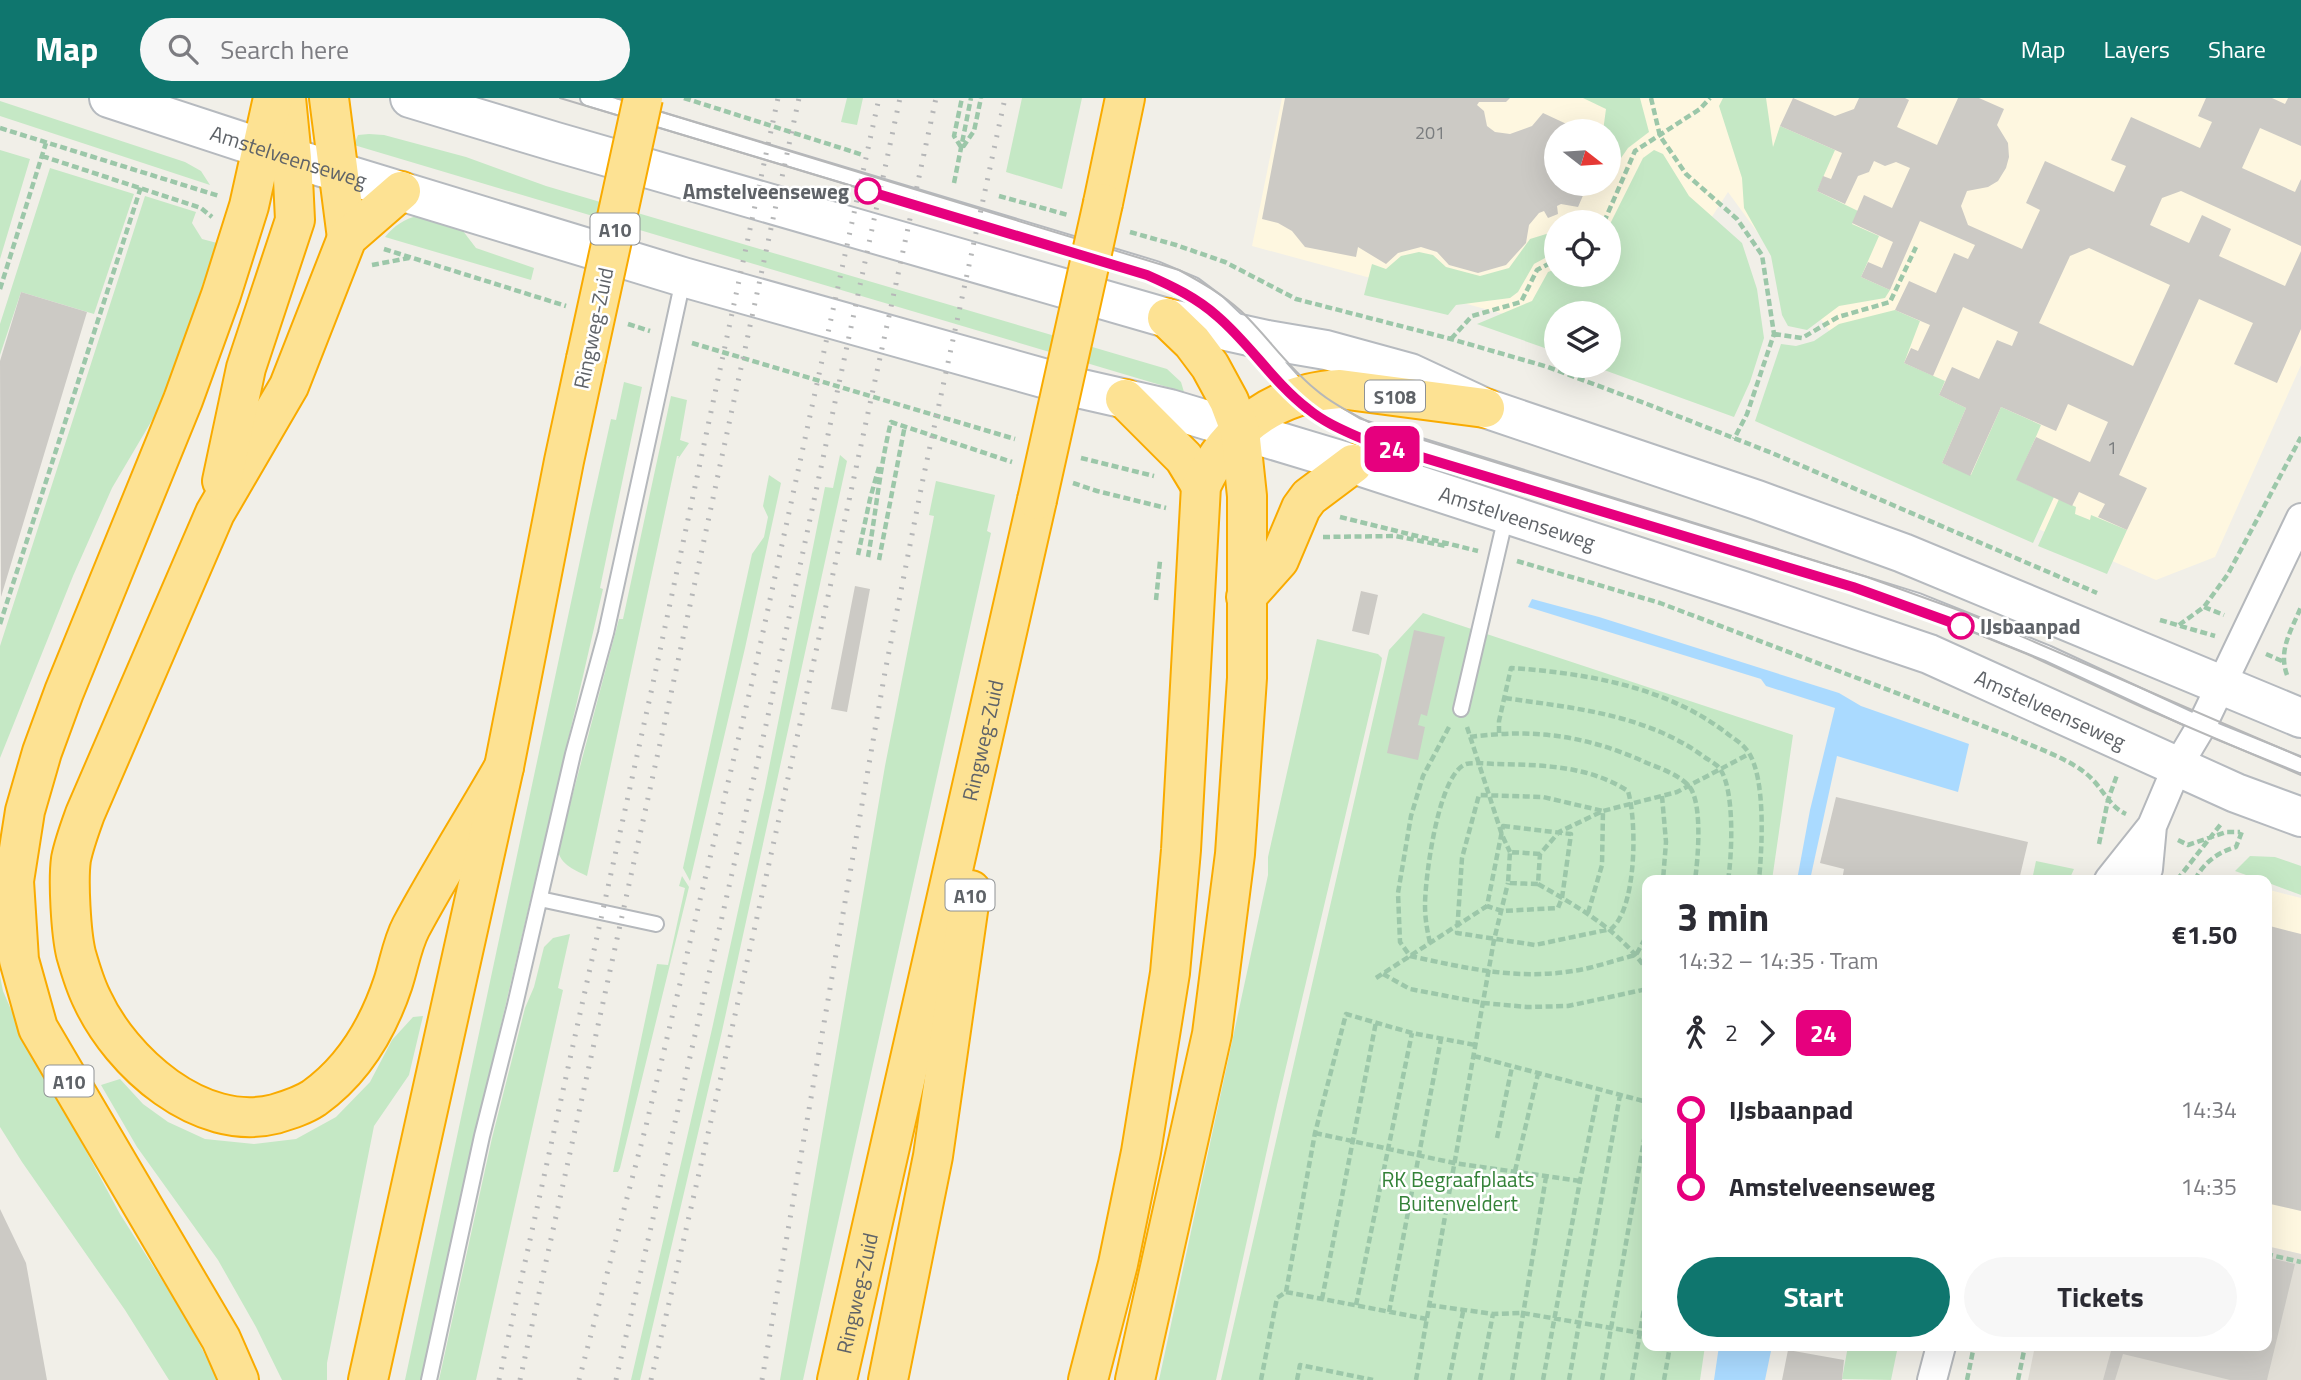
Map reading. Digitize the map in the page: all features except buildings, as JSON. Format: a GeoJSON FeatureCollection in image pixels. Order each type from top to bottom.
{"type":"FeatureCollection","features":[{"type":"Feature","properties":{"kind":"highway"},"geometry":{"type":"LineString","coordinates":[[273,98],[277,153]]}},
{"type":"Feature","properties":{"kind":"highway"},"geometry":{"type":"LineString","coordinates":[[277,153],[286,98]]}},
{"type":"Feature","properties":{"kind":"highway"},"geometry":{"type":"LineString","coordinates":[[328,98],[337,171]]}},
{"type":"Feature","properties":{"kind":"highway","name":"Ringweg-Zuid"},"geometry":{"type":"LineString","coordinates":[[369,1380],[504,767],[564,461],[643,98]]}},
{"type":"Feature","properties":{"kind":"highway","name":"Ringweg-Zuid"},"geometry":{"type":"LineString","coordinates":[[836,1380],[1007,635],[1125,98]]}},
{"type":"Feature","properties":{"kind":"highway","name":"A10"},"geometry":{"type":"LineString","coordinates":[[239,1380],[221,1339],[38,1028],[19,960],[14,881],[25,811],[42,752],[183,400],[221,295],[245,218],[277,153]]}},
{"type":"Feature","properties":{"kind":"highway","name":"A10"},"geometry":{"type":"LineString","coordinates":[[215,513],[246,368],[295,220],[277,153]]}},
{"type":"Feature","properties":{"kind":"highway","name":"A10"},"geometry":{"type":"LineString","coordinates":[[337,171],[346,238]]}},
{"type":"Feature","properties":{"kind":"highway","name":"A10"},"geometry":{"type":"LineString","coordinates":[[401,191],[346,238],[289,386],[215,513],[85,814],[71,858],[70,890],[76,951],[92,999],[122,1046],[163,1086],[209,1111],[242,1117],[262,1117],[293,1109],[312,1099],[349,1066],[377,1022],[392,987],[410,930],[504,767]]}},
{"type":"Feature","properties":{"kind":"highway"},"geometry":{"type":"LineString","coordinates":[[1135,1380],[1212,1034],[1235,854],[1247,678],[1247,496],[1240,430],[1229,401],[1210,366],[1192,342],[1167,318]]}},
{"type":"Feature","properties":{"kind":"highway","name":"S108"},"geometry":{"type":"LineString","coordinates":[[1240,430],[1264,412],[1293,397],[1340,389],[1485,408]]}},
{"type":"Feature","properties":{"kind":"highway"},"geometry":{"type":"LineString","coordinates":[[1125,399],[1184,458],[1201,486]]}},
{"type":"Feature","properties":{"kind":"highway"},"geometry":{"type":"LineString","coordinates":[[1088,1380],[1118,1264],[1139,1165],[1170,973],[1181,836],[1201,486],[1217,454],[1240,430]]}},
{"type":"Feature","properties":{"kind":"highway"},"geometry":{"type":"LineString","coordinates":[[1247,597],[1279,560],[1301,508],[1316,491],[1353,464]]}},
{"type":"Feature","properties":{"kind":"highway","name":"A10"},"geometry":{"type":"LineString","coordinates":[[888,1380],[933,1156],[1007,635]]}},
{"type":"Feature","properties":{"kind":"main road","name":"Amstelveenseweg"},"geometry":{"type":"LineString","coordinates":[[109,98],[277,153],[683,277],[1069,386],[1170,409],[1353,464],[1743,591],[1929,654],[2177,767],[2257,802],[2301,817]]}},
{"type":"Feature","properties":{"kind":"main road","name":"S108"},"geometry":{"type":"LineString","coordinates":[[410,98],[1167,318],[1326,350],[1410,373],[1485,408],[1757,500],[1903,553],[2301,718]]}},
{"type":"Feature","properties":{"kind":"street"},"geometry":{"type":"LineString","coordinates":[[2113,875],[2152,826],[2177,767],[2202,725],[2301,518]]}},
{"type":"Feature","properties":{"kind":"street"},"geometry":{"type":"LineString","coordinates":[[2145,875],[2152,826]]}},
{"type":"Feature","properties":{"kind":"street"},"geometry":{"type":"LineString","coordinates":[[1932,1380],[1940,1351]]}},
{"type":"Feature","properties":{"kind":"lane","name":"Amstelveenseweg"},"geometry":{"type":"LineString","coordinates":[[588,98],[1156,270],[1194,285],[1218,303],[1253,336],[1304,394],[1345,420],[1376,433],[1918,601],[2048,653],[2202,725],[2301,765]]}},
{"type":"Feature","properties":{"kind":"lane"},"geometry":{"type":"LineString","coordinates":[[429,1380],[482,1136],[570,767],[606,633],[683,277]]}},
{"type":"Feature","properties":{"kind":"lane"},"geometry":{"type":"LineString","coordinates":[[1461,709],[1507,514]]}},
{"type":"Feature","properties":{"kind":"lane"},"geometry":{"type":"LineString","coordinates":[[540,899],[656,924]]}},
{"type":"Feature","properties":{"kind":"path"},"geometry":{"type":"LineString","coordinates":[[962,98],[954,136],[962,148]]}},
{"type":"Feature","properties":{"kind":"path"},"geometry":{"type":"LineString","coordinates":[[954,183],[971,98]]}},
{"type":"Feature","properties":{"kind":"path"},"geometry":{"type":"LineString","coordinates":[[962,148],[974,131],[981,98]]}},
{"type":"Feature","properties":{"kind":"path"},"geometry":{"type":"LineString","coordinates":[[1651,98],[1660,136],[1686,174],[1737,219],[1762,255],[1774,334],[1748,414],[1734,439]]}},
{"type":"Feature","properties":{"kind":"path"},"geometry":{"type":"LineString","coordinates":[[1609,210],[1635,151],[1700,109],[1710,98]]}},
{"type":"Feature","properties":{"kind":"path"},"geometry":{"type":"LineString","coordinates":[[0,128],[245,218]]}},
{"type":"Feature","properties":{"kind":"path"},"geometry":{"type":"LineString","coordinates":[[0,289],[46,144]]}},
{"type":"Feature","properties":{"kind":"path"},"geometry":{"type":"LineString","coordinates":[[42,156],[201,208],[218,223],[245,218]]}},
{"type":"Feature","properties":{"kind":"path"},"geometry":{"type":"LineString","coordinates":[[0,624],[142,187]]}},
{"type":"Feature","properties":{"kind":"path"},"geometry":{"type":"LineString","coordinates":[[346,238],[566,306]]}},
{"type":"Feature","properties":{"kind":"path"},"geometry":{"type":"LineString","coordinates":[[1774,334],[1802,338],[1838,317],[1891,302],[1916,247]]}},
{"type":"Feature","properties":{"kind":"path"},"geometry":{"type":"LineString","coordinates":[[1451,339],[1472,316],[1521,302],[1536,270],[1544,266]]}},
{"type":"Feature","properties":{"kind":"path"},"geometry":{"type":"LineString","coordinates":[[618,321],[1025,442]]}},
{"type":"Feature","properties":{"kind":"path"},"geometry":{"type":"LineString","coordinates":[[858,555],[891,422]]}},
{"type":"Feature","properties":{"kind":"path"},"geometry":{"type":"LineString","coordinates":[[879,560],[905,425]]}},
{"type":"Feature","properties":{"kind":"path"},"geometry":{"type":"LineString","coordinates":[[2240,644],[2179,625],[2204,607],[2228,574],[2301,437]]}},
{"type":"Feature","properties":{"kind":"path"},"geometry":{"type":"LineString","coordinates":[[868,557],[883,454]]}},
{"type":"Feature","properties":{"kind":"path"},"geometry":{"type":"LineString","coordinates":[[1076,456],[1201,486]]}},
{"type":"Feature","properties":{"kind":"path","name":"Amstelveenseweg"},"geometry":{"type":"LineString","coordinates":[[1301,508],[1498,556],[1660,603],[2012,737],[2063,760],[2091,778],[2108,800],[2097,852]]}},
{"type":"Feature","properties":{"kind":"path"},"geometry":{"type":"LineString","coordinates":[[2282,661],[2286,641],[2301,607]]}},
{"type":"Feature","properties":{"kind":"path"},"geometry":{"type":"LineString","coordinates":[[1499,733],[1499,721],[1511,668],[1593,677],[1654,695],[1691,711],[1718,726],[1743,746],[1755,767],[1763,839],[1759,875]]}},
{"type":"Feature","properties":{"kind":"path"},"geometry":{"type":"LineString","coordinates":[[1505,698],[1586,709],[1638,723],[1692,748],[1720,769],[1728,795],[1731,822],[1728,875]]}},
{"type":"Feature","properties":{"kind":"path"},"geometry":{"type":"LineString","coordinates":[[1416,1380],[1494,940],[1508,883],[1510,852],[1461,709]]}},
{"type":"Feature","properties":{"kind":"path"},"geometry":{"type":"LineString","coordinates":[[1461,709],[1423,776],[1411,816],[1398,893],[1400,942],[1410,956],[1489,972],[1543,974],[1574,971],[1636,955],[1642,944]]}},
{"type":"Feature","properties":{"kind":"path"},"geometry":{"type":"LineString","coordinates":[[1470,737],[1499,733],[1571,737],[1599,743],[1664,770],[1689,786],[1694,798],[1698,827],[1695,875]]}},
{"type":"Feature","properties":{"kind":"path"},"geometry":{"type":"LineString","coordinates":[[1538,884],[1540,854],[1559,832],[1603,811],[1677,792],[1749,754]]}},
{"type":"Feature","properties":{"kind":"path"},"geometry":{"type":"LineString","coordinates":[[1430,943],[1426,926],[1426,880],[1430,846],[1448,787],[1457,772],[1466,764],[1551,766],[1588,772],[1614,782],[1628,790],[1632,803],[1634,854],[1627,897],[1618,924],[1611,929],[1535,945],[1457,933],[1462,858],[1479,795],[1543,797],[1603,811]]}},
{"type":"Feature","properties":{"kind":"path"},"geometry":{"type":"LineString","coordinates":[[1661,796],[1667,842],[1663,875]]}},
{"type":"Feature","properties":{"kind":"path"},"geometry":{"type":"LineString","coordinates":[[1588,913],[1602,865],[1603,811]]}},
{"type":"Feature","properties":{"kind":"path"},"geometry":{"type":"LineString","coordinates":[[1376,978],[1487,906],[1503,826],[1571,834],[1562,898],[1558,908],[1502,911],[1487,906]]}},
{"type":"Feature","properties":{"kind":"path"},"geometry":{"type":"LineString","coordinates":[[2198,875],[2201,868],[2224,851],[2236,847],[2242,832]]}},
{"type":"Feature","properties":{"kind":"path"},"geometry":{"type":"LineString","coordinates":[[2180,875],[2209,838]]}},
{"type":"Feature","properties":{"kind":"path"},"geometry":{"type":"LineString","coordinates":[[1510,852],[1540,854]]}},
{"type":"Feature","properties":{"kind":"path"},"geometry":{"type":"LineString","coordinates":[[1508,883],[1538,884],[1588,913],[1611,929],[1642,963]]}},
{"type":"Feature","properties":{"kind":"path"},"geometry":{"type":"LineString","coordinates":[[1383,974],[1410,989],[1483,1003],[1527,1007],[1568,1006],[1642,990]]}},
{"type":"Feature","properties":{"kind":"path"},"geometry":{"type":"LineString","coordinates":[[1261,1380],[1278,1298],[1286,1292],[1315,1133],[1346,1014],[1412,1033],[1475,1045]]}},
{"type":"Feature","properties":{"kind":"path"},"geometry":{"type":"LineString","coordinates":[[1322,1299],[1376,1022]]}},
{"type":"Feature","properties":{"kind":"path"},"geometry":{"type":"LineString","coordinates":[[1356,1305],[1412,1033]]}},
{"type":"Feature","properties":{"kind":"path"},"geometry":{"type":"LineString","coordinates":[[1388,1312],[1441,1039]]}},
{"type":"Feature","properties":{"kind":"path"},"geometry":{"type":"LineString","coordinates":[[1474,1056],[1642,1101]]}},
{"type":"Feature","properties":{"kind":"path"},"geometry":{"type":"LineString","coordinates":[[1497,1138],[1512,1067]]}},
{"type":"Feature","properties":{"kind":"path"},"geometry":{"type":"LineString","coordinates":[[1516,1171],[1538,1074]]}},
{"type":"Feature","properties":{"kind":"path"},"geometry":{"type":"LineString","coordinates":[[1543,1380],[1599,1090]]}},
{"type":"Feature","properties":{"kind":"path"},"geometry":{"type":"LineString","coordinates":[[1569,1380],[1620,1095]]}},
{"type":"Feature","properties":{"kind":"path"},"geometry":{"type":"LineString","coordinates":[[1315,1133],[1454,1163],[1580,1181]]}},
{"type":"Feature","properties":{"kind":"path"},"geometry":{"type":"LineString","coordinates":[[1602,1380],[1642,1151]]}},
{"type":"Feature","properties":{"kind":"path"},"geometry":{"type":"LineString","coordinates":[[1512,1380],[1546,1177]]}},
{"type":"Feature","properties":{"kind":"path"},"geometry":{"type":"LineString","coordinates":[[2272,1255],[2301,1262]]}},
{"type":"Feature","properties":{"kind":"path"},"geometry":{"type":"LineString","coordinates":[[1286,1292],[1427,1319]]}},
{"type":"Feature","properties":{"kind":"path"},"geometry":{"type":"LineString","coordinates":[[1429,1306],[1493,1314],[1522,1312],[1642,1334]]}},
{"type":"Feature","properties":{"kind":"path"},"geometry":{"type":"LineString","coordinates":[[1449,1380],[1463,1312]]}},
{"type":"Feature","properties":{"kind":"path"},"geometry":{"type":"LineString","coordinates":[[1480,1380],[1493,1314]]}},
{"type":"Feature","properties":{"kind":"path"},"geometry":{"type":"LineString","coordinates":[[1632,1380],[1642,1317]]}},
{"type":"Feature","properties":{"kind":"path"},"geometry":{"type":"LineString","coordinates":[[1664,1380],[1669,1351]]}},
{"type":"Feature","properties":{"kind":"path"},"geometry":{"type":"LineString","coordinates":[[1967,1380],[1973,1351]]}},
{"type":"Feature","properties":{"kind":"path"},"geometry":{"type":"LineString","coordinates":[[2018,1380],[2024,1351]]}},
{"type":"Feature","properties":{"kind":"path"},"geometry":{"type":"LineString","coordinates":[[1297,1380],[1300,1365],[1373,1380]]}},
{"type":"Feature","properties":{"kind":"shaded area"},"geometry":{"type":"Polygon","coordinates":[[[1282,98],[2301,98],[2301,365],[2215,557],[2156,580],[1900,469],[1880,400],[1728,192],[1628,346],[1621,334],[1621,301],[1544,301],[1544,325],[1252,246],[1282,98]]]}},
{"type":"Feature","properties":{"kind":"shaded area"},"geometry":{"type":"Polygon","coordinates":[[[2272,891],[2301,898],[2301,1254],[2272,1247],[2272,891]]]}},
{"type":"Feature","properties":{"kind":"shaded area"},"geometry":{"type":"Polygon","coordinates":[[[2272,1247],[2301,1254],[2301,1380],[2028,1380],[2034,1351],[2272,1351],[2272,1247]]]}},
{"type":"Feature","properties":{"kind":"green space"},"geometry":{"type":"Polygon","coordinates":[[[847,98],[863,98],[857,125],[841,122],[847,98]]]}},
{"type":"Feature","properties":{"kind":"green space"},"geometry":{"type":"Polygon","coordinates":[[[1022,98],[1082,98],[1062,189],[1006,172],[1022,98]]]}},
{"type":"Feature","properties":{"kind":"green space"},"geometry":{"type":"Polygon","coordinates":[[[1583,98],[1640,98],[1649,132],[1628,148],[1621,158],[1621,119],[1605,119],[1606,109],[1583,98]]]}},
{"type":"Feature","properties":{"kind":"green space"},"geometry":{"type":"Polygon","coordinates":[[[1723,98],[1766,98],[1773,147],[1780,126],[1835,150],[1817,191],[1858,211],[1852,224],[1879,236],[1861,277],[1890,290],[1885,298],[1839,306],[1807,330],[1788,326],[1782,315],[1771,256],[1744,208],[1742,178],[1719,106],[1723,98]]]}},
{"type":"Feature","properties":{"kind":"green space"},"geometry":{"type":"Polygon","coordinates":[[[0,101],[185,162],[201,171],[210,185],[0,116],[0,101]]]}},
{"type":"Feature","properties":{"kind":"green space"},"geometry":{"type":"Polygon","coordinates":[[[358,135],[384,135],[466,157],[546,186],[1167,369],[1181,382],[1184,392],[354,145],[358,135]]]}},
{"type":"Feature","properties":{"kind":"green space"},"geometry":{"type":"Polygon","coordinates":[[[0,150],[30,159],[0,259],[0,150]]]}},
{"type":"Feature","properties":{"kind":"green space"},"geometry":{"type":"Polygon","coordinates":[[[1654,150],[1663,154],[1689,196],[1742,243],[1757,289],[1764,338],[1750,382],[1734,417],[1621,376],[1621,301],[1544,301],[1544,348],[1477,324],[1532,301],[1544,279],[1544,287],[1621,287],[1621,210],[1617,210],[1643,158],[1654,150]]]}},
{"type":"Feature","properties":{"kind":"green space"},"geometry":{"type":"Polygon","coordinates":[[[50,168],[134,194],[94,314],[21,292],[0,355],[0,324],[50,168]]]}},
{"type":"Feature","properties":{"kind":"green space"},"geometry":{"type":"Polygon","coordinates":[[[145,196],[196,212],[192,223],[202,239],[217,243],[161,405],[112,488],[73,576],[0,758],[0,646],[145,196]]]}},
{"type":"Feature","properties":{"kind":"green space"},"geometry":{"type":"Polygon","coordinates":[[[419,215],[463,231],[476,248],[534,268],[531,280],[385,237],[400,223],[419,215]]]}},
{"type":"Feature","properties":{"kind":"green space"},"geometry":{"type":"Polygon","coordinates":[[[1544,235],[1544,259],[1534,264],[1518,292],[1510,298],[1456,305],[1448,315],[1364,295],[1372,264],[1386,269],[1401,256],[1419,252],[1433,255],[1446,267],[1480,276],[1509,268],[1530,239],[1544,235]]]}},
{"type":"Feature","properties":{"kind":"green space"},"geometry":{"type":"Polygon","coordinates":[[[1895,310],[1920,321],[1904,363],[1945,381],[1939,395],[1966,408],[1942,463],[1971,475],[2001,407],[2041,425],[2017,480],[2054,497],[2033,543],[1755,421],[1781,344],[1796,346],[1814,341],[1839,324],[1895,310]]]}},
{"type":"Feature","properties":{"kind":"green space"},"geometry":{"type":"Polygon","coordinates":[[[624,382],[642,387],[600,588],[603,589],[421,1380],[405,1380],[589,518],[611,419],[616,420],[624,382]]]}},
{"type":"Feature","properties":{"kind":"green space"},"geometry":{"type":"Polygon","coordinates":[[[671,396],[687,400],[680,440],[689,443],[678,459],[677,456],[587,876],[565,863],[558,850],[619,619],[623,619],[671,396]]]}},
{"type":"Feature","properties":{"kind":"green space"},"geometry":{"type":"Polygon","coordinates":[[[840,455],[847,461],[722,1031],[640,1380],[631,1380],[765,788],[825,487],[833,488],[840,455]]]}},
{"type":"Feature","properties":{"kind":"green space"},"geometry":{"type":"Polygon","coordinates":[[[769,475],[781,483],[690,881],[683,868],[752,554],[764,537],[768,517],[763,506],[769,475]]]}},
{"type":"Feature","properties":{"kind":"green space"},"geometry":{"type":"Polygon","coordinates":[[[936,481],[995,495],[987,531],[991,533],[803,1380],[780,1380],[885,766],[934,516],[929,515],[936,481]]]}},
{"type":"Feature","properties":{"kind":"green space"},"geometry":{"type":"Polygon","coordinates":[[[2059,499],[2076,507],[2075,514],[2090,520],[2091,515],[2127,530],[2107,574],[2038,546],[2059,499]]]}},
{"type":"Feature","properties":{"kind":"green space","name":"RK Begraafplaats Buitenveldert"},"geometry":{"type":"Polygon","coordinates":[[[1423,613],[1793,735],[1773,875],[1642,875],[1642,1351],[1704,1351],[1700,1380],[1221,1380],[1389,650],[1423,613]]]}},
{"type":"Feature","properties":{"kind":"green space"},"geometry":{"type":"Polygon","coordinates":[[[1317,639],[1378,654],[1382,658],[1380,669],[1277,1105],[1216,1380],[1159,1380],[1268,875],[1268,857],[1317,639]]]}},
{"type":"Feature","properties":{"kind":"green space"},"geometry":{"type":"Polygon","coordinates":[[[2250,856],[2275,857],[2301,866],[2301,895],[2272,884],[2272,875],[2246,875],[2235,871],[2250,856]]]}},
{"type":"Feature","properties":{"kind":"green space"},"geometry":{"type":"Polygon","coordinates":[[[2036,861],[2074,869],[2071,875],[2033,875],[2036,861]]]}},
{"type":"Feature","properties":{"kind":"green space"},"geometry":{"type":"Polygon","coordinates":[[[682,876],[689,887],[620,1168],[618,1172],[613,1172],[657,964],[668,965],[685,888],[679,886],[682,876]]]}},
{"type":"Feature","properties":{"kind":"green space"},"geometry":{"type":"Polygon","coordinates":[[[570,934],[558,988],[563,990],[476,1380],[439,1380],[492,1138],[525,1008],[534,987],[544,947],[553,938],[570,934]]]}},
{"type":"Feature","properties":{"kind":"green space"},"geometry":{"type":"Polygon","coordinates":[[[0,976],[3,991],[16,1021],[120,1214],[186,1318],[218,1380],[169,1380],[125,1310],[0,1127],[0,976]]]}},
{"type":"Feature","properties":{"kind":"green space"},"geometry":{"type":"Polygon","coordinates":[[[423,1016],[409,1075],[374,1126],[327,1363],[327,1380],[282,1380],[218,1260],[137,1147],[101,1085],[120,1079],[143,1104],[168,1122],[205,1139],[254,1144],[296,1139],[336,1117],[370,1082],[392,1040],[413,1017],[423,1016]]]}},
{"type":"Feature","properties":{"kind":"green space"},"geometry":{"type":"Polygon","coordinates":[[[1847,1351],[1897,1351],[1891,1380],[1842,1379],[1847,1351]]]}},
{"type":"Feature","properties":{"kind":"water"},"geometry":{"type":"Polygon","coordinates":[[[1532,599],[1599,617],[1839,693],[1861,706],[1969,744],[1958,792],[1837,756],[1811,875],[1798,875],[1810,810],[1835,708],[1766,686],[1761,679],[1528,607],[1532,599]]]}},
{"type":"Feature","properties":{"kind":"water"},"geometry":{"type":"Polygon","coordinates":[[[1718,1351],[1771,1351],[1765,1380],[1714,1380],[1718,1351]]]}},
{"type":"Feature","properties":{"kind":"tram line"},"geometry":{"type":"LineString","coordinates":[[560,98],[1147,275],[1184,293],[1209,310],[1229,327],[1308,409],[1328,423],[1365,440],[1896,601],[2027,654],[2144,708],[2301,775]]}},
{"type":"Feature","properties":{"kind":"tram line"},"geometry":{"type":"LineString","coordinates":[[616,98],[1179,270],[1241,311],[1295,371],[1322,394],[1375,425],[1867,577],[1972,615],[2301,757]]}},
{"type":"Feature","properties":{"kind":"tram line","name":"24"},"geometry":{"type":"LineString","coordinates":[[868,191],[1147,275],[1172,286],[1217,316],[1277,381],[1309,410],[1365,440],[1853,587],[1961,626]]}},
{"type":"Feature","properties":{"kind":"railway"},"geometry":{"type":"LineString","coordinates":[[499,1380],[652,688],[778,98]]}},
{"type":"Feature","properties":{"kind":"railway"},"geometry":{"type":"LineString","coordinates":[[520,1380],[799,98]]}},
{"type":"Feature","properties":{"kind":"railway"},"geometry":{"type":"LineString","coordinates":[[579,1380],[646,1126],[753,678],[879,98]]}},
{"type":"Feature","properties":{"kind":"railway"},"geometry":{"type":"LineString","coordinates":[[616,1380],[766,725],[900,98]]}},
{"type":"Feature","properties":{"kind":"railway"},"geometry":{"type":"LineString","coordinates":[[651,1380],[797,740],[936,98]]}},
{"type":"Feature","properties":{"kind":"railway"},"geometry":{"type":"LineString","coordinates":[[762,1380],[885,672],[923,479],[1005,98]]}},
{"type":"Feature","properties":{"kind":"place","name":"Amstelveenseweg"},"geometry":{"type":"Point","coordinates":[868,191]}},
{"type":"Feature","properties":{"kind":"place","name":"IJsbaanpad"},"geometry":{"type":"Point","coordinates":[1961,626]}}]}
